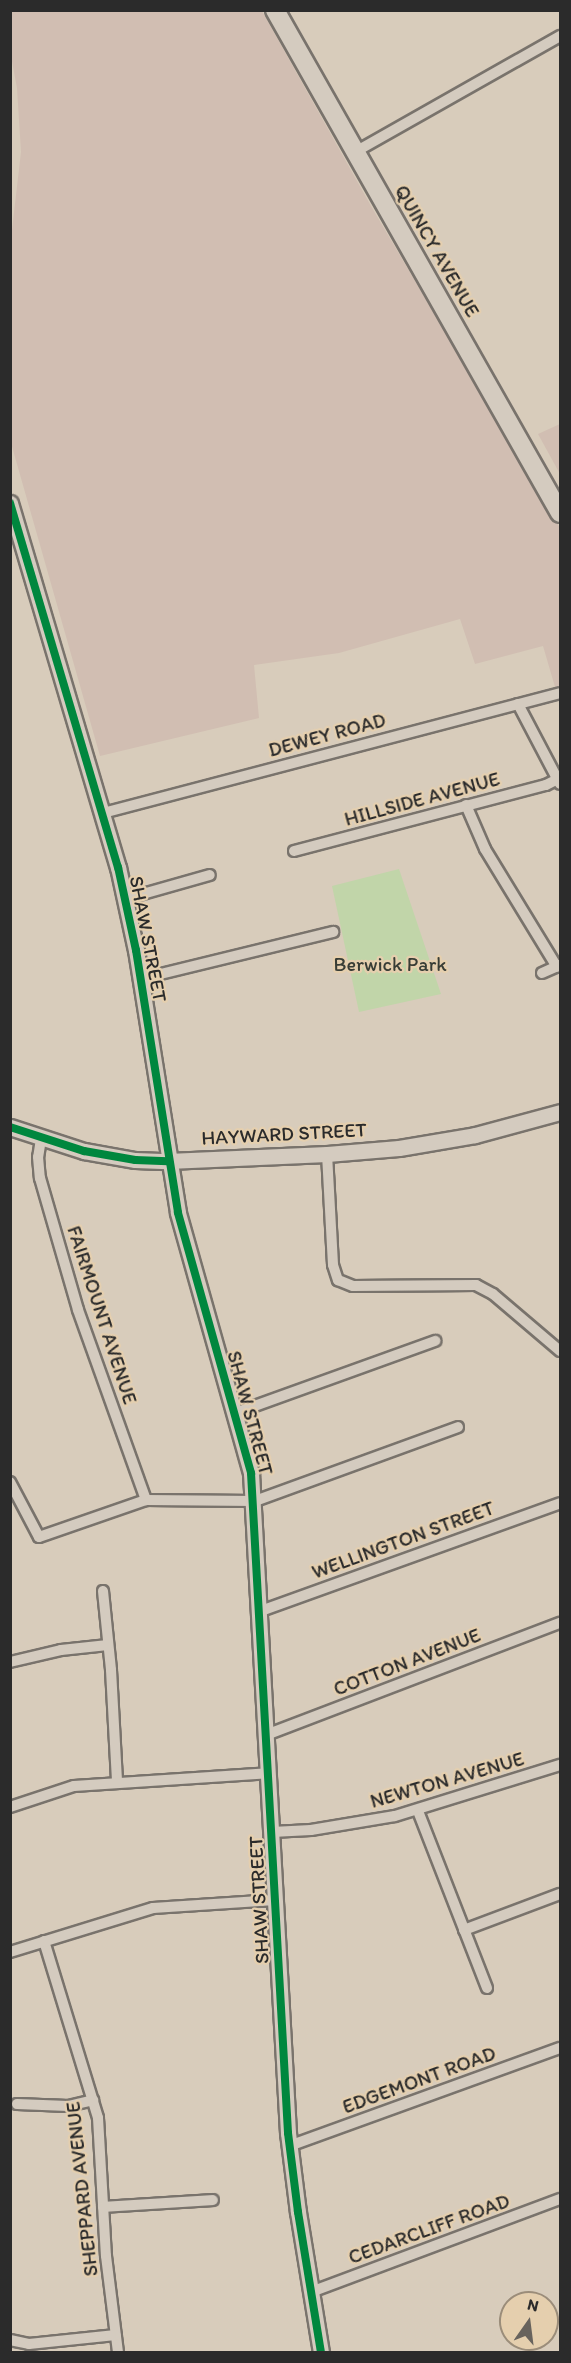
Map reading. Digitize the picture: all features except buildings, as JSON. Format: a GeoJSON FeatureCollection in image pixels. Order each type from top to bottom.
{"type":"FeatureCollection","features":[{"type":"Feature","properties":{"kind":"main road","name":"QUINCY AVENUE"},"geometry":{"type":"LineString","coordinates":[[276,10],[561,513]]}},
{"type":"Feature","properties":{"kind":"street"},"geometry":{"type":"LineString","coordinates":[[355,152],[561,36]]}},
{"type":"Feature","properties":{"kind":"street","name":"SHAW STREET"},"geometry":{"type":"LineString","coordinates":[[10,503],[103,813],[125,898],[178,1212],[251,1473],[255,1501],[258,1612],[289,2146],[321,2352]]}},
{"type":"Feature","properties":{"kind":"street","name":"DEWEY ROAD"},"geometry":{"type":"LineString","coordinates":[[103,813],[561,693]]}},
{"type":"Feature","properties":{"kind":"street"},"geometry":{"type":"LineString","coordinates":[[518,704],[559,782]]}},
{"type":"Feature","properties":{"kind":"street","name":"HILLSIDE AVENUE"},"geometry":{"type":"LineString","coordinates":[[294,851],[559,782]]}},
{"type":"Feature","properties":{"kind":"street"},"geometry":{"type":"LineString","coordinates":[[466,806],[485,849],[559,966],[542,973]]}},
{"type":"Feature","properties":{"kind":"street"},"geometry":{"type":"LineString","coordinates":[[125,898],[210,875]]}},
{"type":"Feature","properties":{"kind":"street"},"geometry":{"type":"LineString","coordinates":[[140,979],[333,932]]}},
{"type":"Feature","properties":{"kind":"street","name":"HAYWARD STREET"},"geometry":{"type":"LineString","coordinates":[[10,1127],[41,1139],[124,1158],[168,1161],[327,1155],[440,1142],[509,1127],[561,1112]]}},
{"type":"Feature","properties":{"kind":"street","name":"FAIRMOUNT AVENUE"},"geometry":{"type":"LineString","coordinates":[[41,1139],[38,1157],[39,1178],[78,1310],[146,1500]]}},
{"type":"Feature","properties":{"kind":"street"},"geometry":{"type":"LineString","coordinates":[[327,1155],[333,1265],[338,1280],[353,1286],[476,1285],[493,1294],[561,1351]]}},
{"type":"Feature","properties":{"kind":"street"},"geometry":{"type":"LineString","coordinates":[[235,1413],[435,1341]]}},
{"type":"Feature","properties":{"kind":"street"},"geometry":{"type":"LineString","coordinates":[[10,1482],[39,1537],[146,1500],[255,1501],[458,1427]]}},
{"type":"Feature","properties":{"kind":"street","name":"WELLINGTON STREET"},"geometry":{"type":"LineString","coordinates":[[258,1612],[561,1503]]}},
{"type":"Feature","properties":{"kind":"street"},"geometry":{"type":"LineString","coordinates":[[103,1591],[117,1782]]}},
{"type":"Feature","properties":{"kind":"street","name":"COTTON AVENUE"},"geometry":{"type":"LineString","coordinates":[[266,1735],[561,1623]]}},
{"type":"Feature","properties":{"kind":"street"},"geometry":{"type":"LineString","coordinates":[[10,1662],[61,1650],[108,1645]]}},
{"type":"Feature","properties":{"kind":"street","name":"NEWTON AVENUE"},"geometry":{"type":"LineString","coordinates":[[272,1832],[311,1830],[418,1811],[560,1766]]}},
{"type":"Feature","properties":{"kind":"street"},"geometry":{"type":"LineString","coordinates":[[10,1807],[66,1787],[268,1773]]}},
{"type":"Feature","properties":{"kind":"street"},"geometry":{"type":"LineString","coordinates":[[418,1811],[487,1988]]}},
{"type":"Feature","properties":{"kind":"street"},"geometry":{"type":"LineString","coordinates":[[464,1930],[561,1894]]}},
{"type":"Feature","properties":{"kind":"street"},"geometry":{"type":"LineString","coordinates":[[10,1952],[153,1908],[275,1900]]}},
{"type":"Feature","properties":{"kind":"street","name":"SHEPPARD AVENUE"},"geometry":{"type":"LineString","coordinates":[[44,1941],[93,2100],[99,2134],[103,2206],[118,2352]]}},
{"type":"Feature","properties":{"kind":"street","name":"EDGEMONT ROAD"},"geometry":{"type":"LineString","coordinates":[[289,2146],[561,2048]]}},
{"type":"Feature","properties":{"kind":"street"},"geometry":{"type":"LineString","coordinates":[[17,2104],[68,2106],[93,2100]]}},
{"type":"Feature","properties":{"kind":"street","name":"CEDARCLIFF ROAD"},"geometry":{"type":"LineString","coordinates":[[311,2292],[561,2199]]}},
{"type":"Feature","properties":{"kind":"street"},"geometry":{"type":"LineString","coordinates":[[103,2206],[213,2200]]}},
{"type":"Feature","properties":{"kind":"street"},"geometry":{"type":"LineString","coordinates":[[10,2340],[29,2344],[116,2335]]}},
{"type":"Feature","properties":{"kind":"shaded area"},"geometry":{"type":"Polygon","coordinates":[[[10,11],[262,11],[371,206],[560,528],[560,686],[555,687],[543,646],[475,664],[460,619],[339,653],[254,665],[259,718],[100,756],[11,443],[10,247],[21,152],[17,88],[11,56],[10,11]]]}},
{"type":"Feature","properties":{"kind":"shaded area"},"geometry":{"type":"Polygon","coordinates":[[[560,424],[560,474],[538,434],[560,424]]]}},
{"type":"Feature","properties":{"kind":"green space","name":"Berwick Park"},"geometry":{"type":"Polygon","coordinates":[[[399,869],[441,994],[359,1012],[332,886],[399,869]]]}},
{"type":"Feature","properties":{"kind":"cycle path"},"geometry":{"type":"LineString","coordinates":[[10,503],[118,867],[136,950],[178,1213],[251,1473],[288,2133],[298,2212],[321,2352]]}},
{"type":"Feature","properties":{"kind":"cycle path"},"geometry":{"type":"LineString","coordinates":[[10,1127],[84,1151],[135,1160],[168,1161]]}}]}
